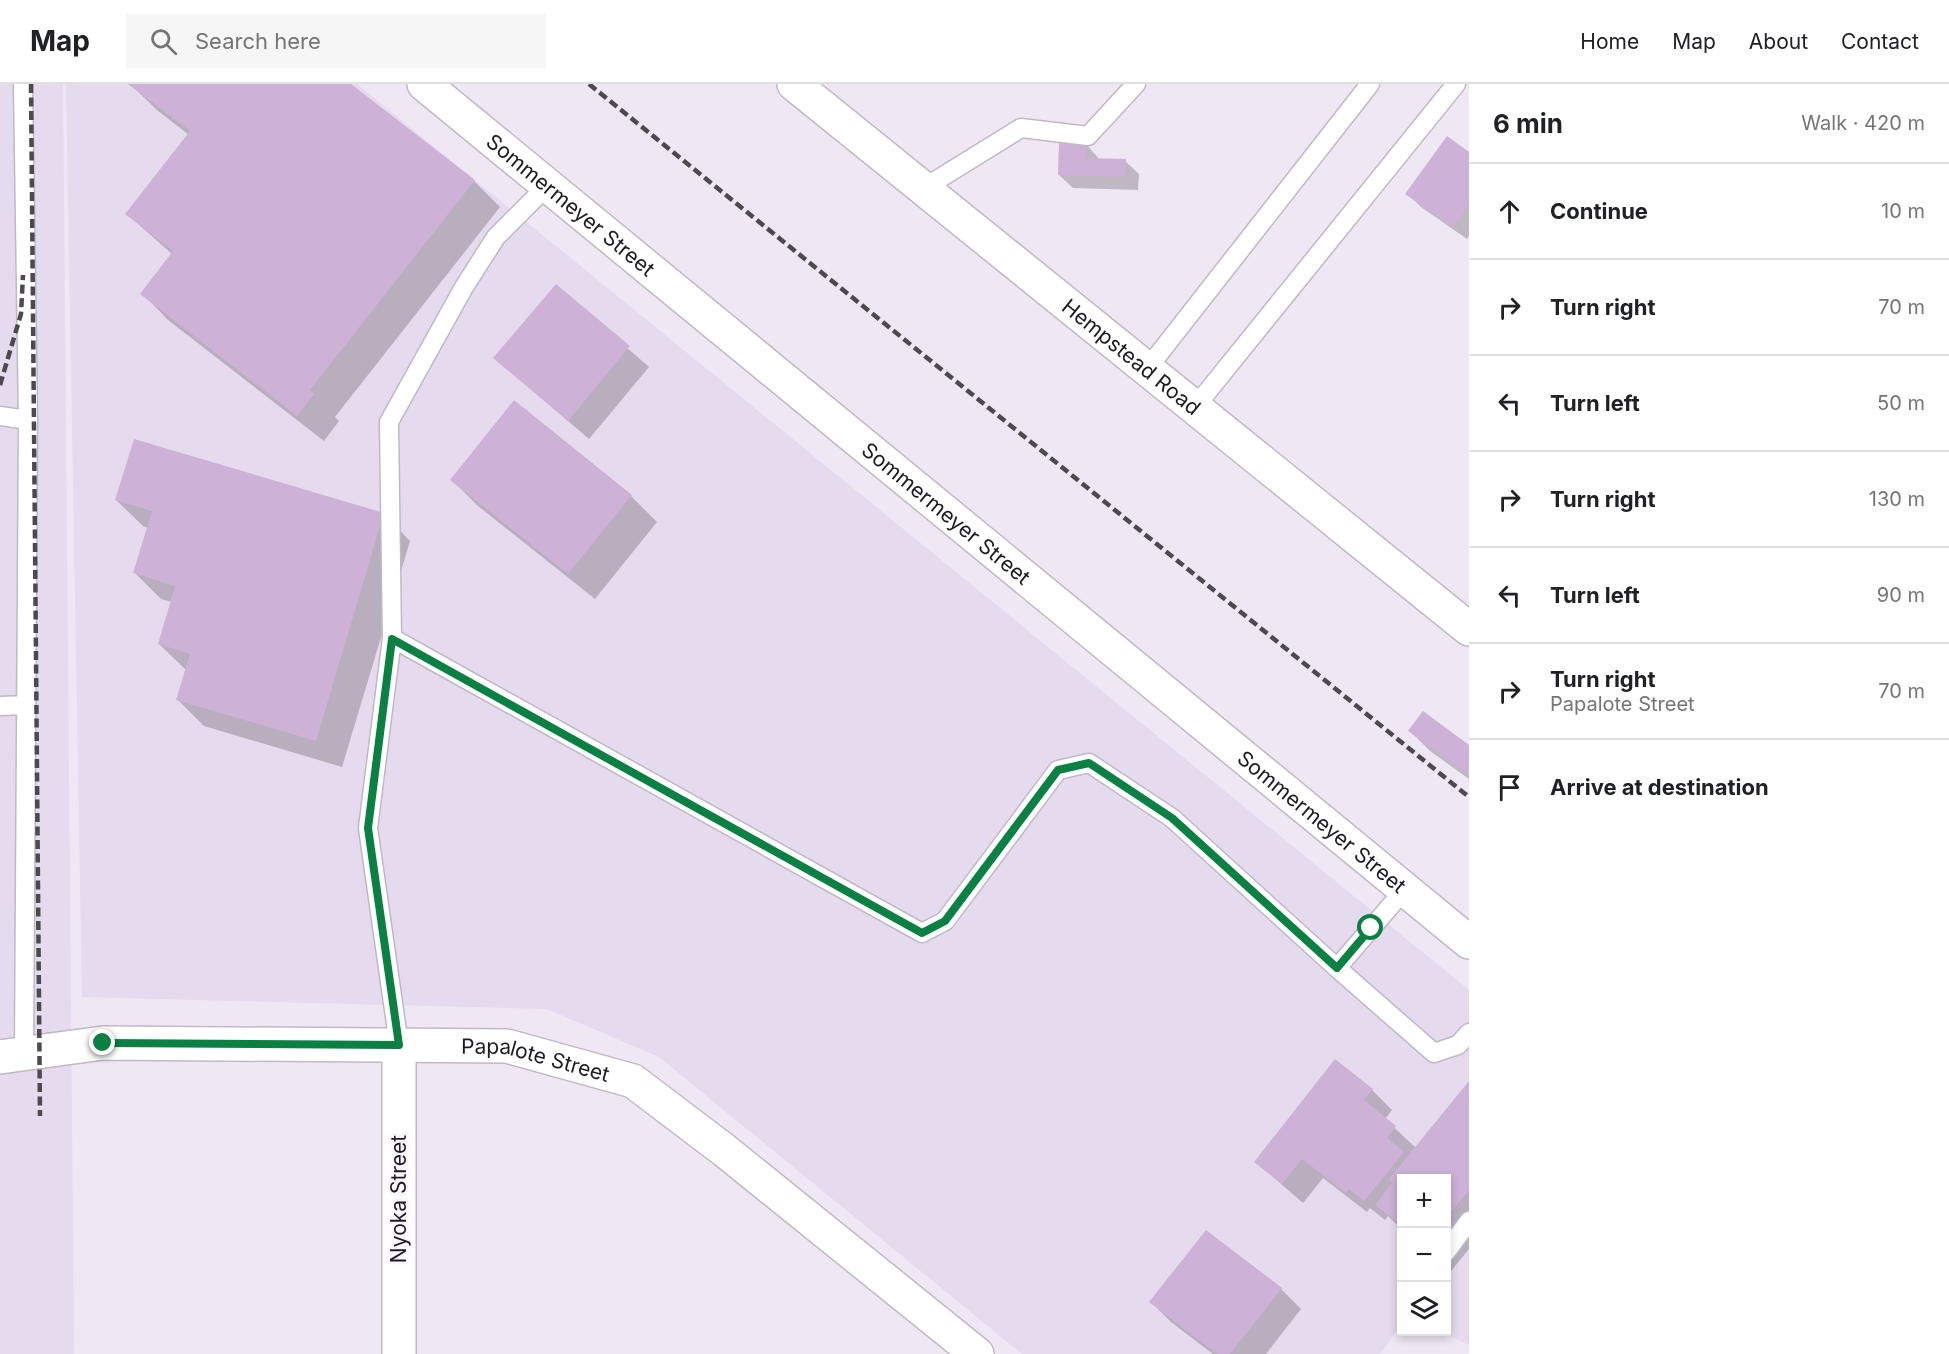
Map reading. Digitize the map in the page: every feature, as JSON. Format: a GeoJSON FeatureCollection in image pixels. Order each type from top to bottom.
{"type":"FeatureCollection","features":[{"type":"Feature","properties":{"kind":"street","name":"Sommermeyer Street"},"geometry":{"type":"LineString","coordinates":[[424,84],[549,184],[1469,942]]}},
{"type":"Feature","properties":{"kind":"street","name":"Hempstead Road"},"geometry":{"type":"LineString","coordinates":[[794,84],[1195,408],[1465,618]]}},
{"type":"Feature","properties":{"kind":"street","name":"Papalote Street"},"geometry":{"type":"LineString","coordinates":[[12,1056],[103,1043],[507,1046],[633,1081],[724,1150],[977,1354]]}},
{"type":"Feature","properties":{"kind":"street","name":"Nyoka Street"},"geometry":{"type":"LineString","coordinates":[[399,1045],[397,1172],[399,1354]]}},
{"type":"Feature","properties":{"kind":"lane"},"geometry":{"type":"LineString","coordinates":[[12,1056],[26,705],[28,420],[23,84]]}},
{"type":"Feature","properties":{"kind":"lane"},"geometry":{"type":"LineString","coordinates":[[924,188],[1021,128],[1088,136],[1136,84]]}},
{"type":"Feature","properties":{"kind":"lane"},"geometry":{"type":"LineString","coordinates":[[1147,369],[1370,84]]}},
{"type":"Feature","properties":{"kind":"lane"},"geometry":{"type":"LineString","coordinates":[[1195,408],[1456,84]]}},
{"type":"Feature","properties":{"kind":"lane"},"geometry":{"type":"LineString","coordinates":[[399,1045],[368,828],[392,639],[389,422],[464,287],[496,237],[549,184]]}},
{"type":"Feature","properties":{"kind":"lane"},"geometry":{"type":"LineString","coordinates":[[0,416],[28,420]]}},
{"type":"Feature","properties":{"kind":"lane"},"geometry":{"type":"LineString","coordinates":[[392,639],[922,933],[945,921],[1058,770],[1089,763],[1172,818],[1434,1053],[1458,1045],[1469,1033]]}},
{"type":"Feature","properties":{"kind":"lane"},"geometry":{"type":"LineString","coordinates":[[0,706],[26,705]]}},
{"type":"Feature","properties":{"kind":"lane"},"geometry":{"type":"LineString","coordinates":[[1337,968],[1405,889]]}},
{"type":"Feature","properties":{"kind":"lane"},"geometry":{"type":"LineString","coordinates":[[1451,1245],[1469,1221]]}},
{"type":"Feature","properties":{"kind":"shaded area"},"geometry":{"type":"Polygon","coordinates":[[[0,84],[63,84],[74,1354],[0,1354],[0,84]]]}},
{"type":"Feature","properties":{"kind":"shaded area"},"geometry":{"type":"Polygon","coordinates":[[[66,84],[357,84],[1469,990],[1469,1345],[1450,1336],[1451,1174],[1397,1174],[1397,1331],[1380,1354],[1022,1354],[659,1057],[547,1009],[82,997],[66,84]]]}},
{"type":"Feature","properties":{"kind":"building"},"geometry":{"type":"Polygon","coordinates":[[[128,84],[351,84],[475,180],[310,390],[314,394],[297,416],[140,294],[173,251],[125,214],[190,131],[128,84]]]}},
{"type":"Feature","properties":{"kind":"building"},"geometry":{"type":"Polygon","coordinates":[[[1447,136],[1469,152],[1469,205],[1453,227],[1405,194],[1447,136]]]}},
{"type":"Feature","properties":{"kind":"building"},"geometry":{"type":"Polygon","coordinates":[[[1059,142],[1087,142],[1086,158],[1126,159],[1125,177],[1058,175],[1059,142]]]}},
{"type":"Feature","properties":{"kind":"building"},"geometry":{"type":"Polygon","coordinates":[[[556,284],[630,346],[568,421],[493,358],[556,284]]]}},
{"type":"Feature","properties":{"kind":"building"},"geometry":{"type":"Polygon","coordinates":[[[514,400],[632,495],[568,574],[450,480],[514,400]]]}},
{"type":"Feature","properties":{"kind":"building"},"geometry":{"type":"Polygon","coordinates":[[[134,439],[384,513],[316,741],[176,700],[190,654],[158,644],[175,586],[133,573],[152,511],[115,500],[134,439]]]}},
{"type":"Feature","properties":{"kind":"building"},"geometry":{"type":"Polygon","coordinates":[[[1423,711],[1469,745],[1469,775],[1408,731],[1423,711]]]}},
{"type":"Feature","properties":{"kind":"building"},"geometry":{"type":"Polygon","coordinates":[[[1335,1059],[1373,1089],[1364,1100],[1396,1126],[1387,1138],[1404,1152],[1364,1201],[1349,1189],[1346,1193],[1302,1159],[1282,1184],[1254,1162],[1335,1059]]]}},
{"type":"Feature","properties":{"kind":"building"},"geometry":{"type":"Polygon","coordinates":[[[1469,1081],[1469,1190],[1451,1212],[1451,1174],[1397,1174],[1397,1222],[1375,1205],[1392,1183],[1389,1179],[1469,1081]]]}},
{"type":"Feature","properties":{"kind":"building"},"geometry":{"type":"Polygon","coordinates":[[[1206,1230],[1282,1288],[1230,1354],[1217,1354],[1149,1302],[1206,1230]]]}},
{"type":"Feature","properties":{"kind":"railway"},"geometry":{"type":"LineString","coordinates":[[31,84],[40,1116]]}},
{"type":"Feature","properties":{"kind":"railway"},"geometry":{"type":"LineString","coordinates":[[589,84],[1469,797]]}},
{"type":"Feature","properties":{"kind":"railway"},"geometry":{"type":"LineString","coordinates":[[0,385],[21,314],[23,275]]}},
{"type":"Feature","properties":{"kind":"route"},"geometry":{"type":"LineString","coordinates":[[103,1043],[399,1045],[368,828],[392,639],[922,933],[945,921],[1058,770],[1089,763],[1172,818],[1337,968],[1371,928]]}}]}
